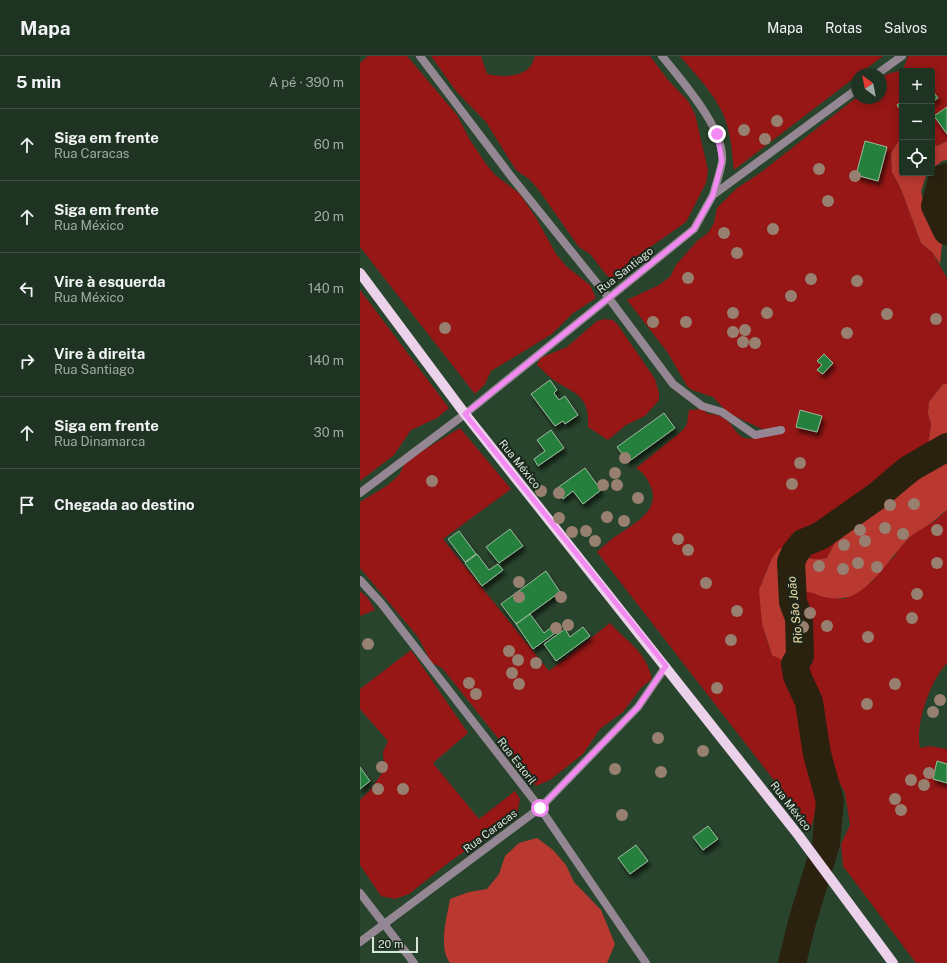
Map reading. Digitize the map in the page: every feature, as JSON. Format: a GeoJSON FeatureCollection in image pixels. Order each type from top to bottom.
{"type":"FeatureCollection","features":[{"type":"Feature","properties":{"kind":"main road","name":"Rua México"},"geometry":{"type":"LineString","coordinates":[[360,273],[465,414],[666,666],[799,836],[894,963]]}},
{"type":"Feature","properties":{"kind":"street"},"geometry":{"type":"LineString","coordinates":[[420,56],[510,175],[608,297],[673,384],[702,406],[722,412],[755,435],[781,430]]}},
{"type":"Feature","properties":{"kind":"street"},"geometry":{"type":"LineString","coordinates":[[662,56],[702,107],[717,134],[722,161],[713,195]]}},
{"type":"Feature","properties":{"kind":"street"},"geometry":{"type":"LineString","coordinates":[[885,68],[902,56]]}},
{"type":"Feature","properties":{"kind":"street","name":"Rua Santiago"},"geometry":{"type":"LineString","coordinates":[[360,493],[465,414],[694,229],[713,195],[851,93]]}},
{"type":"Feature","properties":{"kind":"street","name":"Rua Estoril"},"geometry":{"type":"LineString","coordinates":[[360,580],[381,603],[540,808],[646,963]]}},
{"type":"Feature","properties":{"kind":"street","name":"Rua Caracas"},"geometry":{"type":"LineString","coordinates":[[360,942],[540,808],[638,707],[666,666]]}},
{"type":"Feature","properties":{"kind":"street"},"geometry":{"type":"LineString","coordinates":[[360,893],[414,963]]}},
{"type":"Feature","properties":{"kind":"shaded area"},"geometry":{"type":"Polygon","coordinates":[[[368,56],[407,56],[457,115],[470,140],[486,164],[495,175],[519,193],[535,216],[556,254],[566,266],[590,285],[596,298],[572,314],[552,334],[491,371],[485,384],[475,394],[360,247],[360,63],[368,56]]]}},
{"type":"Feature","properties":{"kind":"shaded area"},"geometry":{"type":"Polygon","coordinates":[[[431,56],[481,56],[487,74],[509,76],[526,71],[531,66],[535,56],[650,56],[668,80],[688,101],[695,114],[708,170],[706,183],[686,222],[639,255],[630,265],[623,277],[608,277],[590,254],[579,247],[538,189],[529,179],[516,170],[486,122],[456,91],[431,56]]]}},
{"type":"Feature","properties":{"kind":"shaded area"},"geometry":{"type":"Polygon","coordinates":[[[680,56],[883,56],[867,68],[851,68],[851,80],[734,170],[730,136],[724,116],[710,92],[680,56]]]}},
{"type":"Feature","properties":{"kind":"shaded area"},"geometry":{"type":"Polygon","coordinates":[[[908,56],[947,56],[947,141],[935,145],[935,68],[904,68],[908,56]]]}},
{"type":"Feature","properties":{"kind":"shaded area"},"geometry":{"type":"Polygon","coordinates":[[[899,71],[899,141],[891,153],[892,172],[901,189],[921,243],[932,252],[947,278],[947,384],[943,384],[929,402],[928,413],[931,424],[928,447],[933,456],[933,467],[916,482],[865,517],[848,532],[837,539],[827,558],[807,558],[791,545],[772,558],[759,590],[765,634],[772,655],[788,652],[794,643],[791,678],[801,695],[807,713],[802,750],[811,767],[816,786],[817,805],[811,828],[597,552],[613,538],[637,522],[649,510],[653,496],[651,487],[645,476],[636,468],[683,430],[687,424],[689,410],[703,409],[708,414],[718,416],[726,420],[740,436],[746,438],[755,438],[767,434],[762,429],[728,413],[713,397],[692,390],[687,386],[668,353],[627,300],[659,285],[670,277],[676,265],[697,241],[708,233],[714,223],[717,208],[737,188],[760,173],[851,102],[851,104],[887,104],[887,74],[899,71]]]}},
{"type":"Feature","properties":{"kind":"shaded area"},"geometry":{"type":"Polygon","coordinates":[[[899,141],[899,176],[926,176],[921,191],[925,210],[942,244],[940,264],[932,252],[921,243],[901,189],[892,172],[891,153],[899,141]]]}},
{"type":"Feature","properties":{"kind":"shaded area"},"geometry":{"type":"Polygon","coordinates":[[[947,141],[947,160],[942,161],[935,167],[935,145],[937,146],[947,141]]]}},
{"type":"Feature","properties":{"kind":"shaded area"},"geometry":{"type":"Polygon","coordinates":[[[360,290],[449,408],[437,418],[411,430],[394,455],[360,481],[360,290]]]}},
{"type":"Feature","properties":{"kind":"shaded area"},"geometry":{"type":"Polygon","coordinates":[[[605,319],[613,320],[618,325],[655,379],[659,393],[659,400],[645,416],[626,425],[608,440],[588,427],[588,416],[583,401],[573,392],[551,378],[537,365],[540,358],[567,347],[597,321],[605,319]]]}},
{"type":"Feature","properties":{"kind":"shaded area"},"geometry":{"type":"Polygon","coordinates":[[[943,384],[947,384],[947,510],[908,539],[870,583],[861,591],[852,596],[841,598],[824,597],[811,592],[804,592],[794,611],[791,622],[794,643],[782,660],[772,655],[762,624],[759,590],[772,558],[779,549],[791,545],[811,559],[827,558],[837,539],[848,532],[865,517],[916,482],[933,467],[933,456],[928,447],[931,424],[928,413],[929,402],[943,384]]]}},
{"type":"Feature","properties":{"kind":"shaded area"},"geometry":{"type":"Polygon","coordinates":[[[460,428],[511,489],[443,539],[549,671],[610,623],[641,654],[649,669],[652,679],[641,688],[623,712],[600,729],[583,754],[550,780],[536,786],[443,669],[431,662],[418,637],[360,568],[360,502],[388,485],[399,475],[406,461],[460,428]]]}},
{"type":"Feature","properties":{"kind":"shaded area"},"geometry":{"type":"Polygon","coordinates":[[[947,510],[947,663],[935,680],[925,703],[919,738],[920,748],[930,746],[947,749],[947,963],[916,963],[843,866],[841,844],[850,825],[845,793],[829,762],[814,711],[810,691],[801,673],[806,655],[804,635],[804,592],[815,592],[824,597],[844,599],[854,594],[872,582],[878,572],[894,557],[900,547],[916,532],[935,521],[947,510]]]}},
{"type":"Feature","properties":{"kind":"shaded area"},"geometry":{"type":"Polygon","coordinates":[[[360,591],[368,598],[375,610],[360,616],[360,591]]]}},
{"type":"Feature","properties":{"kind":"shaded area"},"geometry":{"type":"Polygon","coordinates":[[[411,650],[468,733],[433,763],[479,819],[515,791],[520,799],[517,814],[507,823],[452,860],[409,894],[395,899],[381,896],[360,865],[360,800],[371,789],[384,770],[383,752],[388,741],[360,709],[360,689],[411,650]]]}},
{"type":"Feature","properties":{"kind":"shaded area"},"geometry":{"type":"Polygon","coordinates":[[[537,838],[553,850],[566,865],[574,882],[601,910],[615,944],[607,963],[450,963],[446,956],[444,932],[450,899],[469,892],[487,889],[499,874],[505,856],[519,843],[537,838]]]}},
{"type":"Feature","properties":{"kind":"building"},"geometry":{"type":"Polygon","coordinates":[[[947,107],[947,134],[935,117],[935,115],[947,107]]]}},
{"type":"Feature","properties":{"kind":"building"},"geometry":{"type":"Polygon","coordinates":[[[865,141],[887,147],[878,181],[856,175],[865,141]]]}},
{"type":"Feature","properties":{"kind":"building"},"geometry":{"type":"Polygon","coordinates":[[[824,354],[833,363],[823,374],[817,370],[822,365],[817,361],[824,354]]]}},
{"type":"Feature","properties":{"kind":"building"},"geometry":{"type":"Polygon","coordinates":[[[550,380],[557,390],[554,393],[559,400],[565,396],[578,415],[565,424],[563,421],[555,426],[531,394],[550,380]]]}},
{"type":"Feature","properties":{"kind":"building"},"geometry":{"type":"Polygon","coordinates":[[[800,410],[822,416],[817,432],[796,427],[800,410]]]}},
{"type":"Feature","properties":{"kind":"building"},"geometry":{"type":"Polygon","coordinates":[[[664,413],[675,428],[628,462],[617,447],[664,413]]]}},
{"type":"Feature","properties":{"kind":"building"},"geometry":{"type":"Polygon","coordinates":[[[551,430],[564,448],[538,466],[534,459],[545,451],[537,440],[551,430]]]}},
{"type":"Feature","properties":{"kind":"building"},"geometry":{"type":"Polygon","coordinates":[[[585,468],[601,490],[583,504],[573,491],[563,499],[556,489],[585,468]]]}},
{"type":"Feature","properties":{"kind":"building"},"geometry":{"type":"Polygon","coordinates":[[[510,529],[523,546],[499,563],[486,547],[510,529]]]}},
{"type":"Feature","properties":{"kind":"building"},"geometry":{"type":"Polygon","coordinates":[[[459,531],[476,554],[465,562],[448,539],[459,531]]]}},
{"type":"Feature","properties":{"kind":"building"},"geometry":{"type":"Polygon","coordinates":[[[477,554],[489,570],[498,564],[503,570],[482,586],[465,563],[477,554]]]}},
{"type":"Feature","properties":{"kind":"building"},"geometry":{"type":"Polygon","coordinates":[[[546,571],[560,592],[516,624],[501,604],[546,571]]]}},
{"type":"Feature","properties":{"kind":"building"},"geometry":{"type":"Polygon","coordinates":[[[530,614],[544,633],[557,623],[561,629],[533,649],[516,624],[530,614]]]}},
{"type":"Feature","properties":{"kind":"building"},"geometry":{"type":"Polygon","coordinates":[[[583,627],[590,636],[556,661],[544,644],[565,629],[570,637],[583,627]]]}},
{"type":"Feature","properties":{"kind":"building"},"geometry":{"type":"Polygon","coordinates":[[[937,761],[947,764],[947,783],[933,779],[937,761]]]}},
{"type":"Feature","properties":{"kind":"building"},"geometry":{"type":"Polygon","coordinates":[[[360,767],[370,781],[360,789],[360,767]]]}},
{"type":"Feature","properties":{"kind":"building"},"geometry":{"type":"Polygon","coordinates":[[[708,826],[718,839],[703,850],[693,837],[708,826]]]}},
{"type":"Feature","properties":{"kind":"building"},"geometry":{"type":"Polygon","coordinates":[[[636,845],[648,861],[630,874],[618,858],[636,845]]]}},
{"type":"Feature","properties":{"kind":"waterway","name":"Rio São João"},"geometry":{"type":"LineString","coordinates":[[947,177],[942,179],[935,206],[947,231]]}},
{"type":"Feature","properties":{"kind":"waterway","name":"Rio São João"},"geometry":{"type":"LineString","coordinates":[[792,963],[802,922],[826,844],[830,801],[817,754],[809,702],[797,676],[795,664],[800,656],[799,618],[793,602],[791,562],[795,553],[803,543],[820,536],[877,496],[909,469],[947,447]]}},
{"type":"Feature","properties":{"kind":"route"},"geometry":{"type":"LineString","coordinates":[[540,808],[638,707],[666,666],[465,414],[694,229],[713,195],[722,161],[717,134]]}}]}
